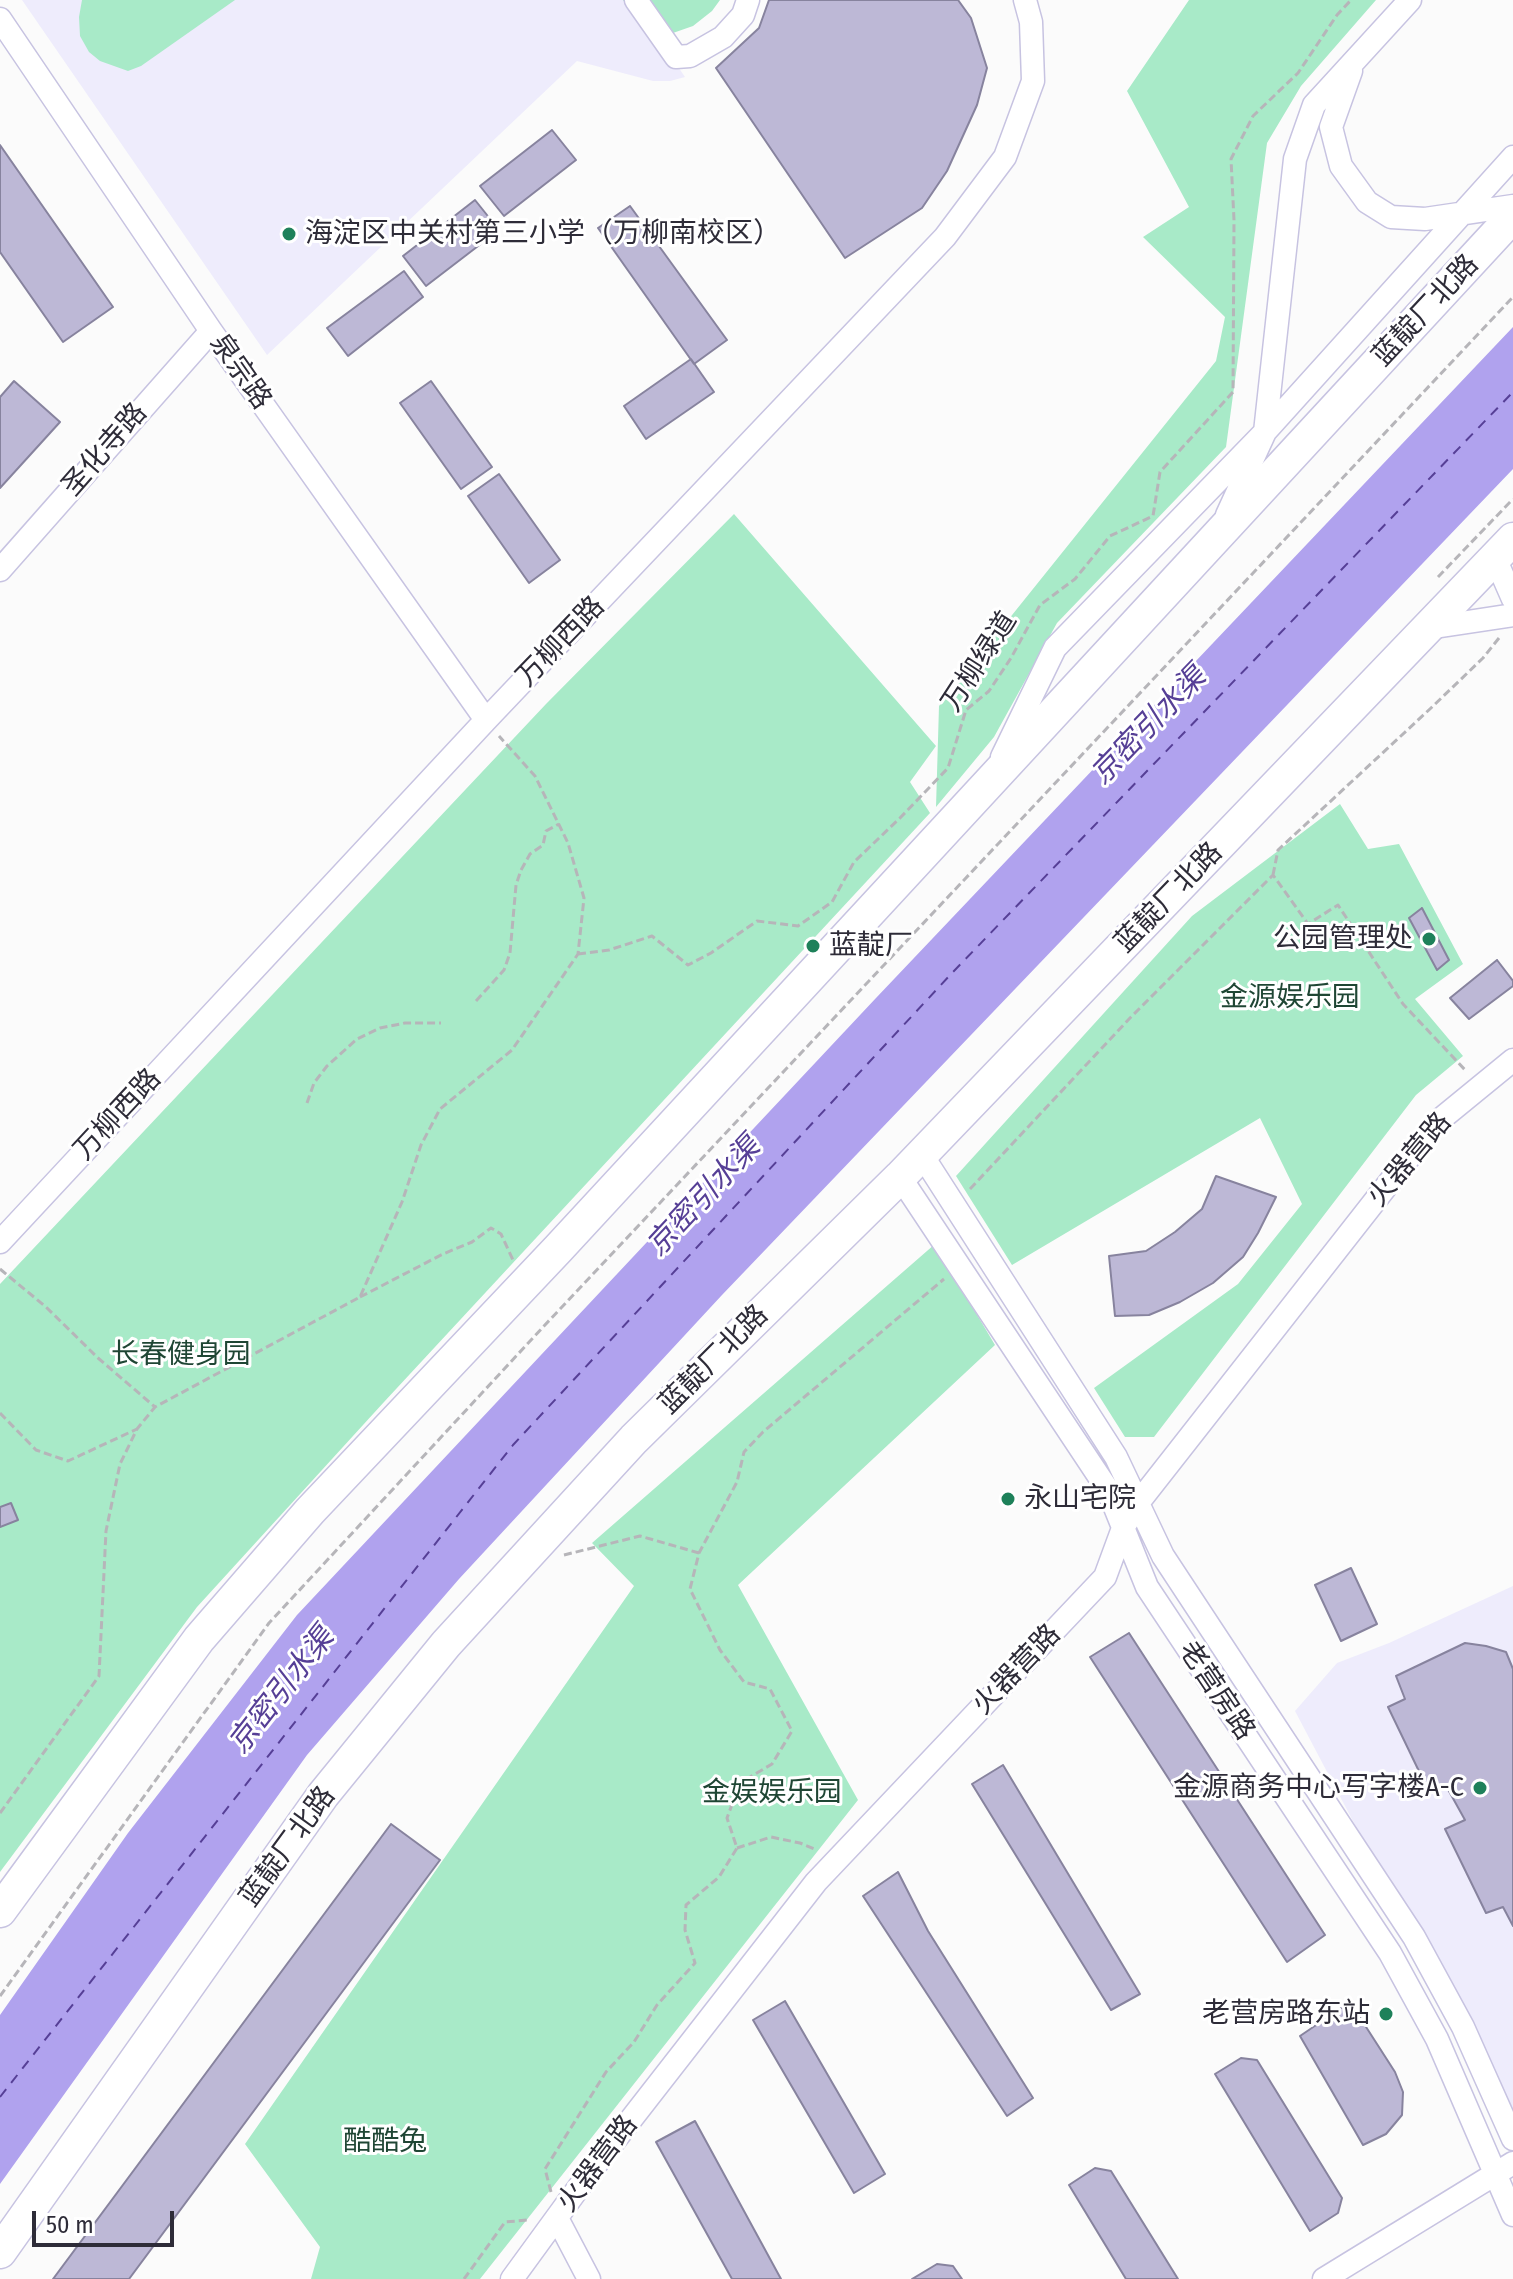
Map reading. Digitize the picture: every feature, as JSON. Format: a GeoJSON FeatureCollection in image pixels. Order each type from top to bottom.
{"type":"FeatureCollection","features":[{"type":"Feature","properties":{"kind":"highway","name":"蓝靛厂北路"},"geometry":{"type":"LineString","coordinates":[[0,1911],[199,1639],[310,1511],[558,1249],[1513,216]]}},
{"type":"Feature","properties":{"kind":"highway","name":"蓝靛厂北路"},"geometry":{"type":"LineString","coordinates":[[0,2252],[323,1795],[446,1644],[634,1439],[911,1166],[1508,546]]}},
{"type":"Feature","properties":{"kind":"street"},"geometry":{"type":"LineString","coordinates":[[636,0],[676,57],[690,56],[723,37],[743,15],[748,0]]}},
{"type":"Feature","properties":{"kind":"street","name":"万柳西路"},"geometry":{"type":"LineString","coordinates":[[0,1242],[486,720],[945,237],[1005,157],[1033,81],[1031,22],[1025,0]]}},
{"type":"Feature","properties":{"kind":"street"},"geometry":{"type":"LineString","coordinates":[[1216,537],[1265,432],[1295,159],[1314,105],[1410,0]]}},
{"type":"Feature","properties":{"kind":"street","name":"泉宗路"},"geometry":{"type":"LineString","coordinates":[[0,19],[211,331],[486,720]]}},
{"type":"Feature","properties":{"kind":"street"},"geometry":{"type":"LineString","coordinates":[[1355,59],[1331,127],[1341,166],[1367,202],[1391,217],[1425,219],[1513,206]]}},
{"type":"Feature","properties":{"kind":"street"},"geometry":{"type":"LineString","coordinates":[[989,783],[1055,648],[1265,432],[1513,157]]}},
{"type":"Feature","properties":{"kind":"street","name":"圣化寺路"},"geometry":{"type":"LineString","coordinates":[[0,570],[211,331]]}},
{"type":"Feature","properties":{"kind":"street"},"geometry":{"type":"LineString","coordinates":[[1508,546],[1513,599]]}},
{"type":"Feature","properties":{"kind":"street"},"geometry":{"type":"LineString","coordinates":[[1428,628],[1508,624]]}},
{"type":"Feature","properties":{"kind":"street","name":"火器营路"},"geometry":{"type":"LineString","coordinates":[[512,2279],[816,1882],[1105,1577],[1123,1528],[1138,1503],[1436,1123],[1513,1060]]}},
{"type":"Feature","properties":{"kind":"street","name":"老营房路"},"geometry":{"type":"LineString","coordinates":[[911,1166],[954,1206],[1116,1457],[1163,1556],[1414,1937],[1463,2027],[1513,2139]]}},
{"type":"Feature","properties":{"kind":"street","name":"老营房路"},"geometry":{"type":"LineString","coordinates":[[911,1166],[1108,1490],[1147,1587],[1390,1953],[1504,2169],[1513,2215]]}},
{"type":"Feature","properties":{"kind":"street"},"geometry":{"type":"LineString","coordinates":[[1324,2279],[1504,2169]]}},
{"type":"Feature","properties":{"kind":"street"},"geometry":{"type":"LineString","coordinates":[[557,2218],[589,2279]]}},
{"type":"Feature","properties":{"kind":"path","name":"万柳绿道"},"geometry":{"type":"LineString","coordinates":[[578,954],[609,950],[652,936],[688,965],[757,921],[798,926],[832,902],[854,862],[948,768],[966,710],[989,691],[1040,605],[1075,579],[1110,536],[1153,516],[1160,472],[1233,392],[1234,220],[1231,159],[1253,116],[1298,73],[1337,15],[1351,0]]}},
{"type":"Feature","properties":{"kind":"path"},"geometry":{"type":"LineString","coordinates":[[0,1996],[269,1623],[544,1326],[1513,297]]}},
{"type":"Feature","properties":{"kind":"path"},"geometry":{"type":"LineString","coordinates":[[954,1206],[1130,1018],[1273,875],[1278,850],[1483,658],[1508,624]]}},
{"type":"Feature","properties":{"kind":"path"},"geometry":{"type":"LineString","coordinates":[[360,1297],[402,1202],[421,1145],[440,1109],[512,1050],[578,954],[584,898],[568,843],[535,776],[486,720]]}},
{"type":"Feature","properties":{"kind":"path"},"geometry":{"type":"LineString","coordinates":[[476,1001],[504,970],[510,953],[516,885],[521,870],[530,854],[543,845],[546,831],[559,824]]}},
{"type":"Feature","properties":{"kind":"path"},"geometry":{"type":"LineString","coordinates":[[1273,875],[1308,924],[1338,905],[1403,1004],[1480,1087]]}},
{"type":"Feature","properties":{"kind":"path"},"geometry":{"type":"LineString","coordinates":[[307,1103],[314,1083],[327,1066],[357,1039],[380,1028],[405,1023],[441,1023]]}},
{"type":"Feature","properties":{"kind":"path"},"geometry":{"type":"LineString","coordinates":[[413,1170],[420,1173]]}},
{"type":"Feature","properties":{"kind":"path"},"geometry":{"type":"LineString","coordinates":[[0,1813],[99,1676],[106,1531],[120,1464],[137,1429],[155,1407],[360,1297],[472,1242],[491,1228],[501,1234],[516,1269]]}},
{"type":"Feature","properties":{"kind":"path"},"geometry":{"type":"LineString","coordinates":[[0,1269],[155,1407]]}},
{"type":"Feature","properties":{"kind":"path"},"geometry":{"type":"LineString","coordinates":[[737,1848],[727,1818],[740,1783],[772,1764],[792,1731],[770,1689],[744,1682],[720,1650],[690,1589],[699,1553],[737,1482],[744,1452],[763,1432],[947,1276]]}},
{"type":"Feature","properties":{"kind":"path"},"geometry":{"type":"LineString","coordinates":[[0,1413],[36,1450],[68,1461],[137,1429]]}},
{"type":"Feature","properties":{"kind":"path"},"geometry":{"type":"LineString","coordinates":[[562,1555],[640,1536],[699,1553]]}},
{"type":"Feature","properties":{"kind":"path"},"geometry":{"type":"LineString","coordinates":[[545,2169],[606,2072],[634,2042],[657,2005],[695,1963],[685,1930],[686,1905],[719,1877],[737,1848],[771,1837],[800,1843],[837,1859]]}},
{"type":"Feature","properties":{"kind":"path"},"geometry":{"type":"LineString","coordinates":[[464,2279],[505,2222],[557,2218]]}},
{"type":"Feature","properties":{"kind":"shaded area","name":"海淀区中关村第三小学（万柳南校区）"},"geometry":{"type":"Polygon","coordinates":[[[22,0],[633,0],[685,77],[653,81],[577,61],[267,355],[22,0]]]}},
{"type":"Feature","properties":{"kind":"shaded area"},"geometry":{"type":"Polygon","coordinates":[[[1513,1586],[1513,2139],[1414,1937],[1295,1711],[1337,1663],[1389,1643],[1513,1586]]]}},
{"type":"Feature","properties":{"kind":"green space"},"geometry":{"type":"Polygon","coordinates":[[[82,0],[235,0],[141,66],[128,71],[100,61],[89,52],[80,36],[82,0]]]}},
{"type":"Feature","properties":{"kind":"green space"},"geometry":{"type":"Polygon","coordinates":[[[623,0],[720,0],[693,26],[670,34],[646,33],[623,0]]]}},
{"type":"Feature","properties":{"kind":"green space"},"geometry":{"type":"Polygon","coordinates":[[[1189,0],[1376,0],[1301,86],[1267,143],[1226,447],[1057,623],[994,737],[936,807],[939,706],[1216,361],[1225,317],[1143,237],[1189,207],[1127,91],[1189,0]]]}},
{"type":"Feature","properties":{"kind":"green space","name":"长春健身园"},"geometry":{"type":"Polygon","coordinates":[[[734,514],[936,746],[910,782],[930,813],[197,1607],[0,1872],[0,1284],[546,704],[734,514]]]}},
{"type":"Feature","properties":{"kind":"green space","name":"金源娱乐园"},"geometry":{"type":"Polygon","coordinates":[[[1340,804],[1368,849],[1399,844],[1463,964],[1415,999],[1463,1056],[1416,1095],[1154,1437],[1125,1437],[1094,1388],[1238,1284],[1302,1204],[1260,1118],[1012,1265],[956,1176],[1192,916],[1340,804]]]}},
{"type":"Feature","properties":{"kind":"green space"},"geometry":{"type":"Polygon","coordinates":[[[935,1244],[995,1345],[738,1585],[858,1800],[480,2279],[311,2279],[320,2247],[245,2144],[634,1586],[592,1543],[935,1244]]]}},
{"type":"Feature","properties":{"kind":"water","name":"京密引水渠"},"geometry":{"type":"Polygon","coordinates":[[[1513,327],[1513,469],[722,1295],[459,1579],[307,1755],[0,2184],[0,2015],[128,1833],[297,1615],[876,998],[1513,327]]]}},
{"type":"Feature","properties":{"kind":"building"},"geometry":{"type":"Polygon","coordinates":[[[769,0],[958,0],[971,18],[987,68],[977,105],[947,171],[922,208],[845,258],[716,68],[759,28],[769,0]]]}},
{"type":"Feature","properties":{"kind":"building"},"geometry":{"type":"Polygon","coordinates":[[[552,130],[576,160],[504,216],[480,186],[552,130]]]}},
{"type":"Feature","properties":{"kind":"building"},"geometry":{"type":"Polygon","coordinates":[[[0,145],[113,307],[63,342],[0,252],[0,145]]]}},
{"type":"Feature","properties":{"kind":"building"},"geometry":{"type":"Polygon","coordinates":[[[475,200],[499,230],[426,286],[403,256],[475,200]]]}},
{"type":"Feature","properties":{"kind":"building"},"geometry":{"type":"Polygon","coordinates":[[[630,206],[727,340],[694,364],[598,228],[630,206]]]}},
{"type":"Feature","properties":{"kind":"building"},"geometry":{"type":"Polygon","coordinates":[[[404,271],[423,297],[348,356],[327,328],[404,271]]]}},
{"type":"Feature","properties":{"kind":"building"},"geometry":{"type":"Polygon","coordinates":[[[691,359],[714,392],[646,439],[624,406],[691,359]]]}},
{"type":"Feature","properties":{"kind":"building"},"geometry":{"type":"Polygon","coordinates":[[[14,381],[60,422],[0,488],[0,397],[14,381]]]}},
{"type":"Feature","properties":{"kind":"building"},"geometry":{"type":"Polygon","coordinates":[[[431,381],[492,467],[461,489],[400,403],[431,381]]]}},
{"type":"Feature","properties":{"kind":"building"},"geometry":{"type":"Polygon","coordinates":[[[499,474],[560,560],[529,583],[468,496],[499,474]]]}},
{"type":"Feature","properties":{"kind":"building","name":"公园管理处"},"geometry":{"type":"Polygon","coordinates":[[[1422,908],[1449,960],[1437,970],[1409,918],[1422,908]]]}},
{"type":"Feature","properties":{"kind":"building"},"geometry":{"type":"Polygon","coordinates":[[[1497,960],[1513,981],[1513,986],[1469,1019],[1450,998],[1497,960]]]}},
{"type":"Feature","properties":{"kind":"building"},"geometry":{"type":"Polygon","coordinates":[[[1216,1176],[1276,1197],[1243,1257],[1213,1283],[1180,1302],[1149,1315],[1115,1316],[1109,1256],[1146,1251],[1175,1232],[1202,1209],[1216,1176]]]}},
{"type":"Feature","properties":{"kind":"building"},"geometry":{"type":"Polygon","coordinates":[[[11,1503],[18,1520],[0,1527],[0,1507],[11,1503]]]}},
{"type":"Feature","properties":{"kind":"building"},"geometry":{"type":"Polygon","coordinates":[[[1351,1568],[1377,1624],[1341,1641],[1315,1585],[1351,1568]]]}},
{"type":"Feature","properties":{"kind":"building"},"geometry":{"type":"Polygon","coordinates":[[[1129,1633],[1325,1935],[1287,1962],[1090,1657],[1129,1633]]]}},
{"type":"Feature","properties":{"kind":"building","name":"金源商务中心写字楼A-C"},"geometry":{"type":"Polygon","coordinates":[[[1465,1643],[1506,1652],[1513,1669],[1513,1926],[1503,1907],[1486,1913],[1445,1829],[1465,1820],[1445,1784],[1429,1792],[1388,1707],[1405,1699],[1396,1676],[1465,1643]]]}},
{"type":"Feature","properties":{"kind":"building"},"geometry":{"type":"Polygon","coordinates":[[[1003,1765],[1140,1994],[1111,2010],[972,1784],[1003,1765]]]}},
{"type":"Feature","properties":{"kind":"building"},"geometry":{"type":"Polygon","coordinates":[[[391,1824],[440,1860],[129,2279],[53,2279],[391,1824]]]}},
{"type":"Feature","properties":{"kind":"building"},"geometry":{"type":"Polygon","coordinates":[[[898,1872],[928,1931],[1033,2098],[1007,2116],[863,1896],[898,1872]]]}},
{"type":"Feature","properties":{"kind":"building"},"geometry":{"type":"Polygon","coordinates":[[[785,2001],[885,2174],[854,2193],[753,2020],[785,2001]]]}},
{"type":"Feature","properties":{"kind":"building"},"geometry":{"type":"Polygon","coordinates":[[[1350,2002],[1395,2072],[1403,2092],[1402,2115],[1386,2134],[1363,2145],[1300,2036],[1350,2002]]]}},
{"type":"Feature","properties":{"kind":"building"},"geometry":{"type":"Polygon","coordinates":[[[1241,2058],[1257,2060],[1342,2198],[1338,2213],[1310,2231],[1215,2074],[1241,2058]]]}},
{"type":"Feature","properties":{"kind":"building"},"geometry":{"type":"Polygon","coordinates":[[[695,2121],[781,2279],[732,2279],[656,2142],[695,2121]]]}},
{"type":"Feature","properties":{"kind":"building"},"geometry":{"type":"Polygon","coordinates":[[[1095,2168],[1111,2171],[1178,2279],[1126,2279],[1069,2185],[1095,2168]]]}},
{"type":"Feature","properties":{"kind":"building"},"geometry":{"type":"Polygon","coordinates":[[[937,2264],[953,2266],[962,2279],[912,2279],[937,2264]]]}},
{"type":"Feature","properties":{"kind":"ferry route"},"geometry":{"type":"LineString","coordinates":[[0,2097],[513,1445],[952,973],[1513,392]]}},
{"type":"Feature","properties":{"kind":"place","name":"海淀区中关村第三小学（万柳南校区）"},"geometry":{"type":"Point","coordinates":[289,234]}},
{"type":"Feature","properties":{"kind":"place","name":"公园管理处"},"geometry":{"type":"Point","coordinates":[1429,939]}},
{"type":"Feature","properties":{"kind":"place","name":"蓝靛厂"},"geometry":{"type":"Point","coordinates":[813,946]}},
{"type":"Feature","properties":{"kind":"place","name":"永山宅院"},"geometry":{"type":"Point","coordinates":[1008,1499]}},
{"type":"Feature","properties":{"kind":"place","name":"金源商务中心写字楼A-C"},"geometry":{"type":"Point","coordinates":[1480,1788]}},
{"type":"Feature","properties":{"kind":"place","name":"老营房路东站"},"geometry":{"type":"Point","coordinates":[1386,2014]}},
{"type":"Feature","properties":{"kind":"park label","name":"金娱娱乐园"},"geometry":{"type":"Point","coordinates":[772,1793]}},
{"type":"Feature","properties":{"kind":"park label","name":"酷酷兔"},"geometry":{"type":"Point","coordinates":[385,2142]}}]}
